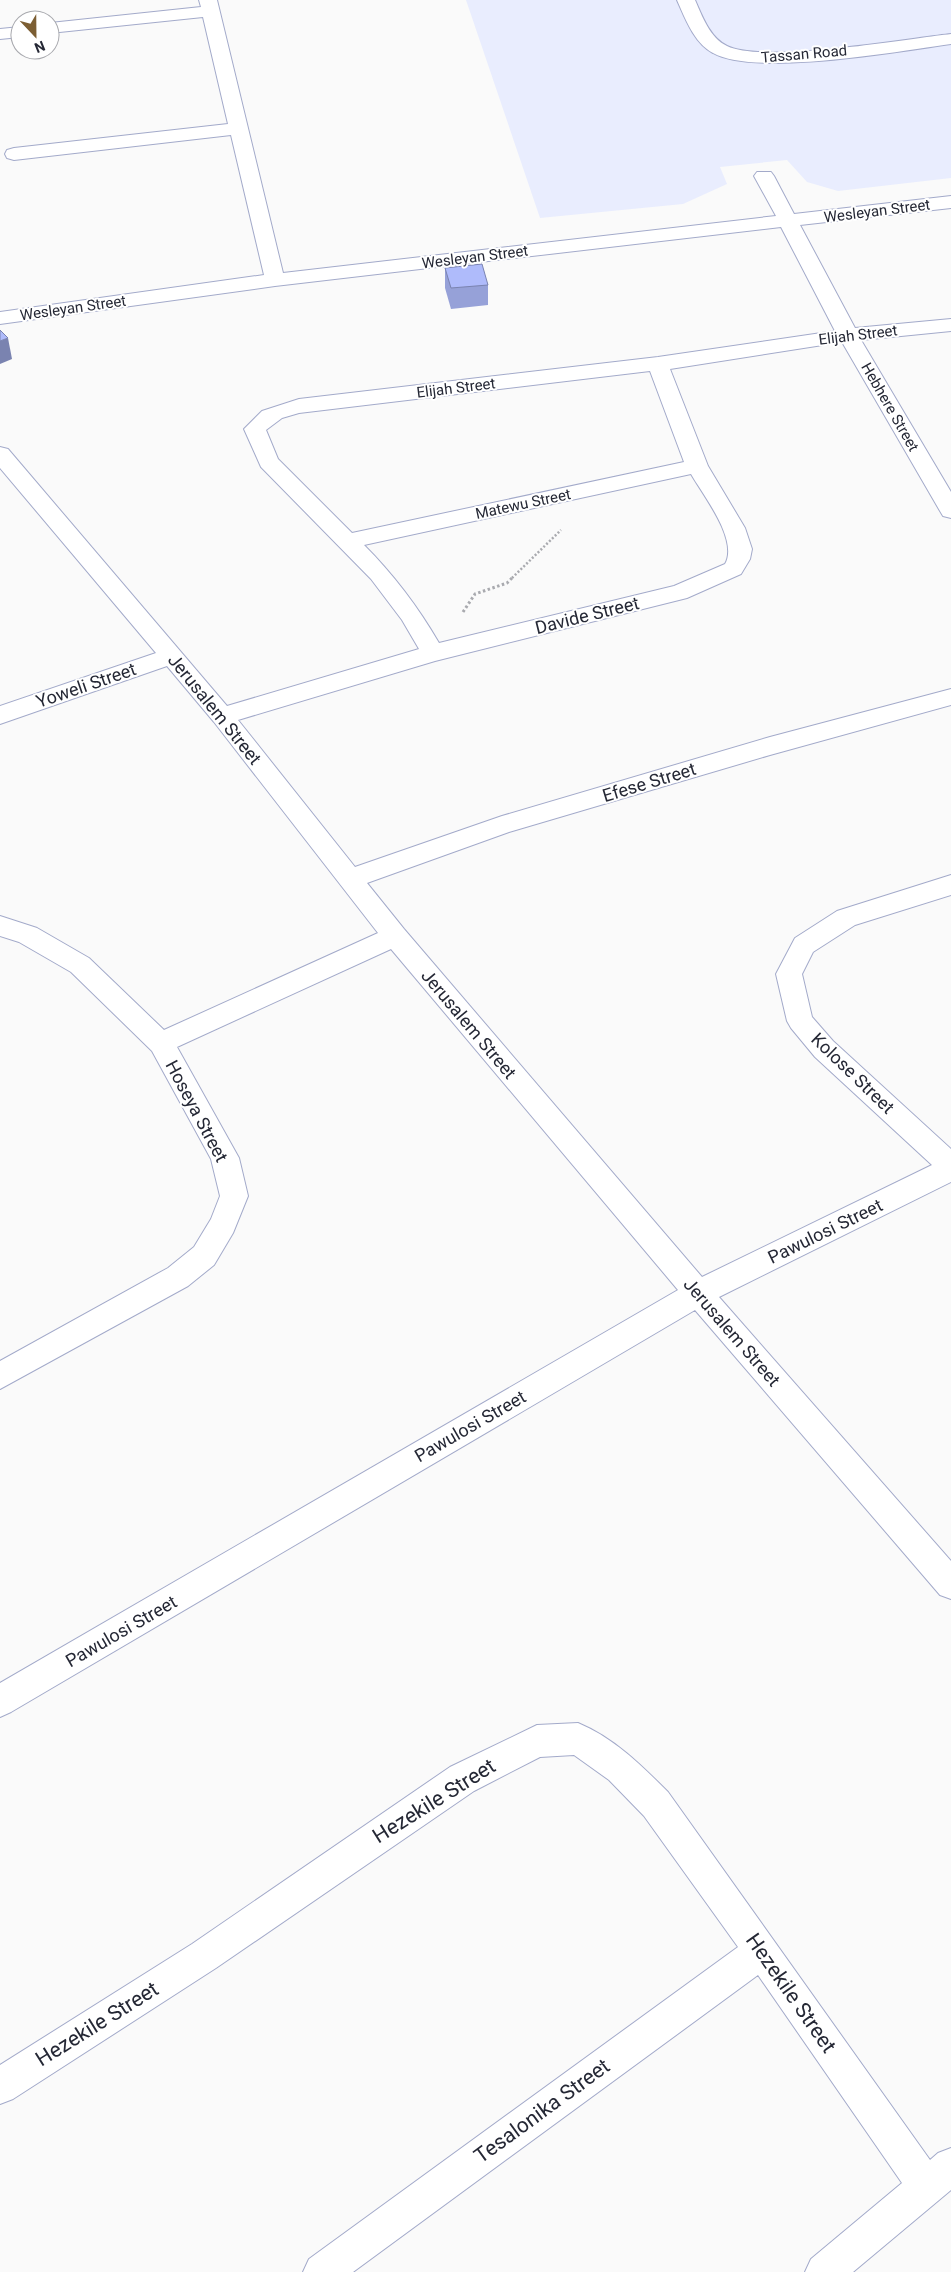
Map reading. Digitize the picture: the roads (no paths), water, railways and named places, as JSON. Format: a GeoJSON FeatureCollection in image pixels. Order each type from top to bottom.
{"type":"FeatureCollection","features":[{"type":"Feature","properties":{"kind":"street","name":"Tassan Road"},"geometry":{"type":"LineString","coordinates":[[686,0],[708,41],[720,50],[735,56],[781,57],[951,39]]}},
{"type":"Feature","properties":{"kind":"street"},"geometry":{"type":"LineString","coordinates":[[60,27],[209,5],[276,280]]}},
{"type":"Feature","properties":{"kind":"street"},"geometry":{"type":"LineString","coordinates":[[14,154],[239,128]]}},
{"type":"Feature","properties":{"kind":"street","name":"Hebhere Street"},"geometry":{"type":"LineString","coordinates":[[764,176],[848,335],[951,511]]}},
{"type":"Feature","properties":{"kind":"street","name":"Wesleyan Street"},"geometry":{"type":"LineString","coordinates":[[0,318],[276,280],[951,202]]}},
{"type":"Feature","properties":{"kind":"street","name":"Elijah Street"},"geometry":{"type":"LineString","coordinates":[[433,653],[411,616],[379,574],[269,462],[255,430],[263,420],[275,412],[299,406],[658,364],[848,335],[951,325]]}},
{"type":"Feature","properties":{"kind":"street","name":"Davide Street"},"geometry":{"type":"LineString","coordinates":[[222,716],[433,653],[679,592],[709,581],[733,568],[739,560],[741,549],[736,535],[697,466],[658,364]]}},
{"type":"Feature","properties":{"kind":"street","name":"Jerusalem Street"},"geometry":{"type":"LineString","coordinates":[[0,454],[222,716],[395,936],[698,1292],[951,1584]]}},
{"type":"Feature","properties":{"kind":"street","name":"Matewu Street"},"geometry":{"type":"LineString","coordinates":[[348,541],[697,466]]}},
{"type":"Feature","properties":{"kind":"street","name":"Yoweli Street"},"geometry":{"type":"LineString","coordinates":[[0,715],[172,656]]}},
{"type":"Feature","properties":{"kind":"street","name":"Efese Street"},"geometry":{"type":"LineString","coordinates":[[350,879],[502,825],[770,746],[951,697]]}},
{"type":"Feature","properties":{"kind":"street","name":"Kolose Street"},"geometry":{"type":"LineString","coordinates":[[951,885],[846,918],[804,945],[789,974],[800,1021],[824,1049],[951,1167]]}},
{"type":"Feature","properties":{"kind":"street","name":"Hoseya Street"},"geometry":{"type":"LineString","coordinates":[[0,926],[28,935],[80,965],[161,1043],[225,1158],[234,1196],[223,1224],[204,1256],[178,1277],[0,1376]]}},
{"type":"Feature","properties":{"kind":"street"},"geometry":{"type":"LineString","coordinates":[[161,1043],[395,936]]}},
{"type":"Feature","properties":{"kind":"street","name":"Pawulosi Street"},"geometry":{"type":"LineString","coordinates":[[0,1702],[698,1292],[951,1167]]}},
{"type":"Feature","properties":{"kind":"street","name":"Hezekile Street"},"geometry":{"type":"LineString","coordinates":[[0,2086],[204,1956],[462,1779],[537,1741],[578,1739],[621,1768],[656,1804],[762,1951],[938,2175]]}},
{"type":"Feature","properties":{"kind":"street","name":"Tesalonika Street"},"geometry":{"type":"LineString","coordinates":[[322,2272],[762,1951]]}},
{"type":"Feature","properties":{"kind":"street"},"geometry":{"type":"LineString","coordinates":[[824,2272],[938,2175]]}}]}
